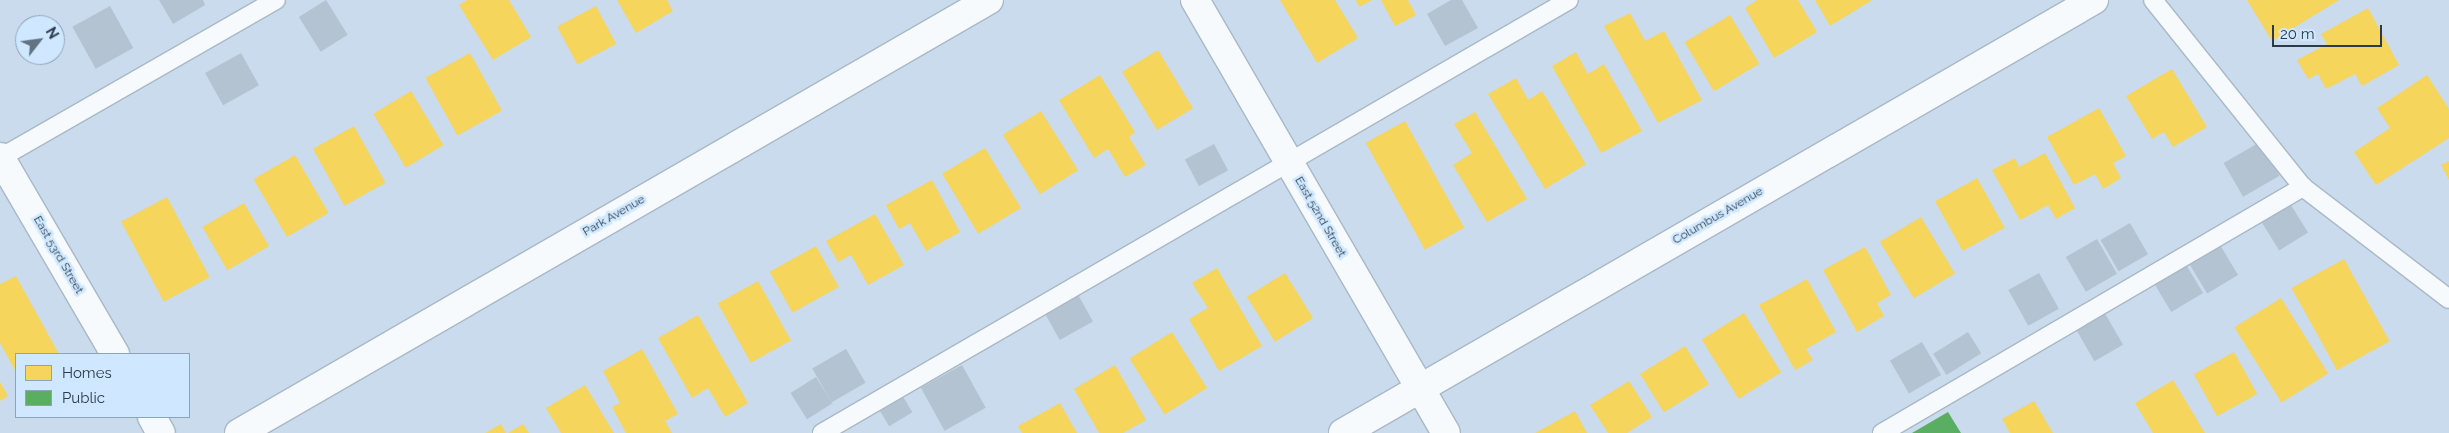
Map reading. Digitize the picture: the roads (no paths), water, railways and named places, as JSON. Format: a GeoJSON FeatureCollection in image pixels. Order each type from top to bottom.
{"type":"FeatureCollection","features":[{"type":"Feature","properties":{"kind":"street","name":"Park Avenue"},"geometry":{"type":"LineString","coordinates":[[239,433],[989,0]]}},
{"type":"Feature","properties":{"kind":"street","name":"East 52nd Street"},"geometry":{"type":"LineString","coordinates":[[1195,0],[1446,433]]}},
{"type":"Feature","properties":{"kind":"street","name":"Columbus Avenue"},"geometry":{"type":"LineString","coordinates":[[1343,433],[2094,0]]}},
{"type":"Feature","properties":{"kind":"street","name":"East 53rd Street"},"geometry":{"type":"LineString","coordinates":[[0,157],[114,353]]}},
{"type":"Feature","properties":{"kind":"street"},"geometry":{"type":"LineString","coordinates":[[153,418],[161,433]]}},
{"type":"Feature","properties":{"kind":"lane"},"geometry":{"type":"LineString","coordinates":[[0,157],[276,0]]}},
{"type":"Feature","properties":{"kind":"lane"},"geometry":{"type":"LineString","coordinates":[[822,433],[1569,0]]}},
{"type":"Feature","properties":{"kind":"lane"},"geometry":{"type":"LineString","coordinates":[[2153,0],[2303,187],[2449,299]]}},
{"type":"Feature","properties":{"kind":"lane"},"geometry":{"type":"LineString","coordinates":[[1882,433],[2303,187]]}}]}
